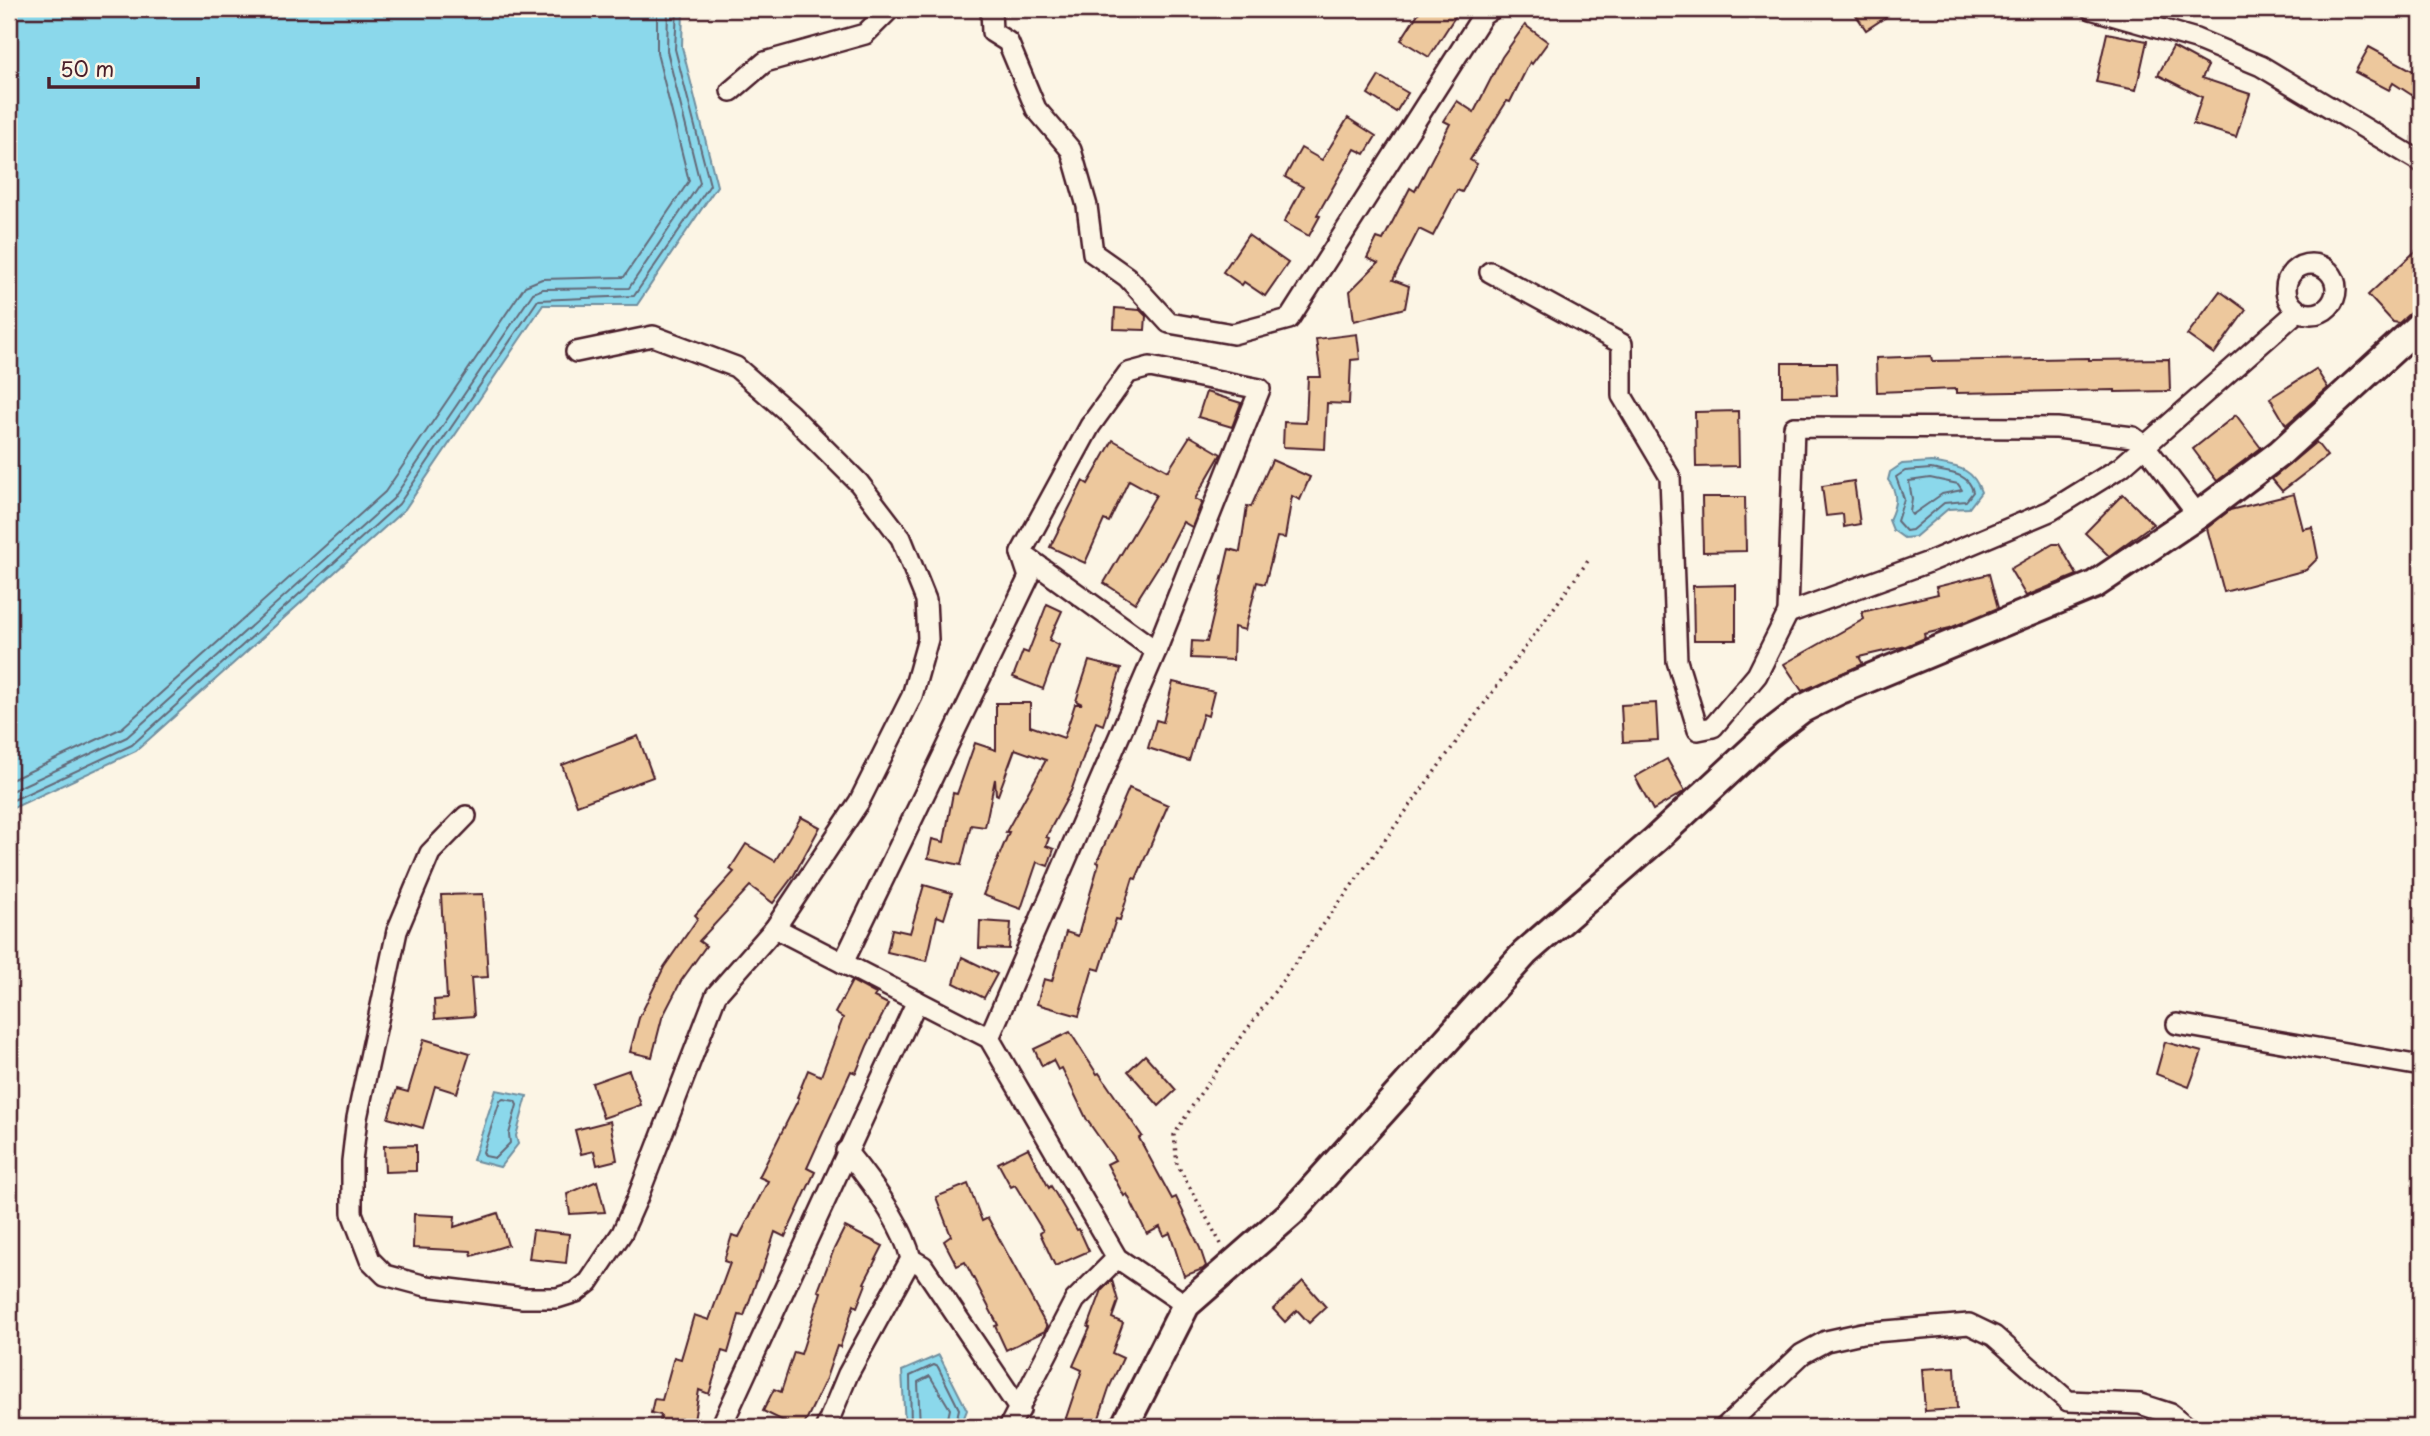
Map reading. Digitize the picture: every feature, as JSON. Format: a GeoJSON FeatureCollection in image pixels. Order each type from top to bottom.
{"type":"FeatureCollection","features":[{"type":"Feature","properties":{"kind":"main road"},"geometry":{"type":"LineString","coordinates":[[1124,1427],[1186,1305],[1291,1213],[1525,953],[1656,839],[1768,735],[1802,709],[1838,691],[2094,585],[2198,515],[2280,453],[2421,324]]}},
{"type":"Feature","properties":{"kind":"street"},"geometry":{"type":"LineString","coordinates":[[731,91],[765,62],[865,34],[890,9]]}},
{"type":"Feature","properties":{"kind":"street"},"geometry":{"type":"LineString","coordinates":[[991,9],[992,32],[1008,42],[1036,109],[1071,150],[1087,206],[1093,253],[1127,276],[1169,323],[1233,334],[1289,319],[1483,15],[1492,9]]}},
{"type":"Feature","properties":{"kind":"street"},"geometry":{"type":"LineString","coordinates":[[2091,9],[2196,39],[2261,66],[2421,162]]}},
{"type":"Feature","properties":{"kind":"street"},"geometry":{"type":"LineString","coordinates":[[1490,272],[1622,344],[1622,396],[1670,477],[1677,661],[1698,730],[1713,727],[1757,675],[1788,613],[1794,427],[2057,428],[2133,436],[2144,446],[2198,515]]}},
{"type":"Feature","properties":{"kind":"street"},"geometry":{"type":"LineString","coordinates":[[1788,613],[1929,562],[2050,511],[2121,467],[2298,312]]}},
{"type":"Feature","properties":{"kind":"street"},"geometry":{"type":"LineString","coordinates":[[466,816],[430,853],[397,931],[357,1118],[352,1161],[352,1213],[370,1260],[385,1275],[426,1286],[523,1298],[557,1298],[576,1292],[589,1282],[622,1233],[716,995],[775,928],[859,802],[912,696],[928,639],[926,600],[901,538],[859,483],[790,414],[736,367],[653,336],[576,352]]}},
{"type":"Feature","properties":{"kind":"street"},"geometry":{"type":"LineString","coordinates":[[843,963],[1029,577],[1021,553],[1090,426],[1128,373],[1150,367],[1260,389],[1156,651],[989,1038]]}},
{"type":"Feature","properties":{"kind":"street"},"geometry":{"type":"LineString","coordinates":[[1021,553],[1156,651]]}},
{"type":"Feature","properties":{"kind":"street"},"geometry":{"type":"LineString","coordinates":[[775,928],[989,1038],[1117,1258],[1186,1305]]}},
{"type":"Feature","properties":{"kind":"street"},"geometry":{"type":"LineString","coordinates":[[721,1427],[917,1001]]}},
{"type":"Feature","properties":{"kind":"street"},"geometry":{"type":"LineString","coordinates":[[2177,1024],[2421,1066]]}},
{"type":"Feature","properties":{"kind":"street"},"geometry":{"type":"LineString","coordinates":[[827,1427],[848,1374],[911,1259],[908,1246],[869,1179],[846,1151]]}},
{"type":"Feature","properties":{"kind":"street"},"geometry":{"type":"LineString","coordinates":[[1014,1419],[1075,1300],[1117,1258]]}},
{"type":"Feature","properties":{"kind":"street"},"geometry":{"type":"LineString","coordinates":[[911,1259],[922,1266],[1014,1419]]}},
{"type":"Feature","properties":{"kind":"street"},"geometry":{"type":"LineString","coordinates":[[1725,1427],[1802,1354],[1826,1341],[1862,1333],[1969,1324],[1994,1336],[2068,1401],[2140,1404],[2171,1414],[2187,1427]]}},
{"type":"Feature","properties":{"kind":"path"},"geometry":{"type":"LineString","coordinates":[[1233,1264],[1177,1164],[1174,1135],[1200,1094],[1588,561]]}},
{"type":"Feature","properties":{"kind":"water"},"geometry":{"type":"Polygon","coordinates":[[[9,9],[683,9],[682,47],[717,186],[637,305],[543,305],[405,509],[136,751],[9,810],[9,9]]]}},
{"type":"Feature","properties":{"kind":"water"},"geometry":{"type":"Polygon","coordinates":[[[1931,462],[1968,472],[1981,492],[1969,508],[1948,509],[1915,537],[1904,538],[1893,530],[1889,520],[1895,500],[1894,490],[1888,480],[1890,472],[1902,464],[1931,462]]]}},
{"type":"Feature","properties":{"kind":"water"},"geometry":{"type":"Polygon","coordinates":[[[496,1090],[527,1096],[516,1136],[518,1144],[500,1167],[473,1160],[496,1090]]]}},
{"type":"Feature","properties":{"kind":"water"},"geometry":{"type":"Polygon","coordinates":[[[939,1355],[967,1410],[961,1425],[905,1427],[902,1371],[939,1355]]]}},
{"type":"Feature","properties":{"kind":"building"},"geometry":{"type":"Polygon","coordinates":[[[1421,9],[1460,9],[1429,57],[1401,40],[1421,9]]]}},
{"type":"Feature","properties":{"kind":"building"},"geometry":{"type":"Polygon","coordinates":[[[1852,9],[1898,9],[1866,30],[1852,9]]]}},
{"type":"Feature","properties":{"kind":"building"},"geometry":{"type":"Polygon","coordinates":[[[1525,25],[1548,42],[1532,64],[1530,62],[1510,102],[1507,101],[1470,160],[1477,164],[1462,192],[1457,190],[1433,236],[1419,229],[1393,280],[1409,286],[1405,308],[1354,321],[1350,291],[1378,263],[1367,258],[1377,238],[1383,240],[1410,188],[1415,191],[1450,124],[1444,121],[1457,101],[1474,112],[1502,57],[1525,25]]]}},
{"type":"Feature","properties":{"kind":"building"},"geometry":{"type":"Polygon","coordinates":[[[2107,33],[2147,41],[2136,90],[2096,82],[2107,33]]]}},
{"type":"Feature","properties":{"kind":"building"},"geometry":{"type":"Polygon","coordinates":[[[2173,47],[2208,66],[2202,78],[2250,94],[2236,137],[2193,124],[2202,97],[2158,75],[2173,47]]]}},
{"type":"Feature","properties":{"kind":"building"},"geometry":{"type":"Polygon","coordinates":[[[2369,47],[2421,75],[2421,101],[2393,83],[2389,90],[2355,72],[2369,47]]]}},
{"type":"Feature","properties":{"kind":"building"},"geometry":{"type":"Polygon","coordinates":[[[1379,76],[1408,93],[1396,112],[1368,94],[1379,76]]]}},
{"type":"Feature","properties":{"kind":"building"},"geometry":{"type":"Polygon","coordinates":[[[1348,118],[1376,136],[1365,154],[1355,149],[1317,215],[1320,216],[1309,236],[1284,222],[1303,187],[1285,177],[1301,148],[1322,160],[1348,118]]]}},
{"type":"Feature","properties":{"kind":"building"},"geometry":{"type":"Polygon","coordinates":[[[1248,235],[1288,263],[1265,296],[1223,272],[1248,235]]]}},
{"type":"Feature","properties":{"kind":"building"},"geometry":{"type":"Polygon","coordinates":[[[2421,246],[2421,309],[2411,312],[2399,323],[2393,322],[2368,295],[2421,246]]]}},
{"type":"Feature","properties":{"kind":"building"},"geometry":{"type":"Polygon","coordinates":[[[2220,291],[2246,310],[2214,354],[2187,335],[2220,291]]]}},
{"type":"Feature","properties":{"kind":"building"},"geometry":{"type":"Polygon","coordinates":[[[1115,308],[1140,310],[1146,316],[1145,330],[1114,329],[1115,308]]]}},
{"type":"Feature","properties":{"kind":"building"},"geometry":{"type":"Polygon","coordinates":[[[1357,334],[1360,359],[1351,360],[1349,404],[1327,403],[1325,449],[1283,447],[1284,422],[1306,423],[1308,377],[1321,377],[1316,339],[1357,334]]]}},
{"type":"Feature","properties":{"kind":"building"},"geometry":{"type":"Polygon","coordinates":[[[1931,356],[1932,361],[2169,359],[2170,391],[1956,393],[1956,389],[1877,392],[1876,358],[1931,356]]]}},
{"type":"Feature","properties":{"kind":"building"},"geometry":{"type":"Polygon","coordinates":[[[1782,363],[1836,363],[1837,395],[1782,396],[1782,363]]]}},
{"type":"Feature","properties":{"kind":"building"},"geometry":{"type":"Polygon","coordinates":[[[2316,369],[2328,388],[2286,425],[2270,398],[2316,369]]]}},
{"type":"Feature","properties":{"kind":"building"},"geometry":{"type":"Polygon","coordinates":[[[1206,392],[1241,403],[1232,427],[1198,417],[1206,392]]]}},
{"type":"Feature","properties":{"kind":"building"},"geometry":{"type":"Polygon","coordinates":[[[1738,411],[1739,466],[1696,467],[1695,412],[1738,411]]]}},
{"type":"Feature","properties":{"kind":"building"},"geometry":{"type":"Polygon","coordinates":[[[2236,415],[2261,448],[2217,481],[2193,449],[2236,415]]]}},
{"type":"Feature","properties":{"kind":"building"},"geometry":{"type":"Polygon","coordinates":[[[1190,436],[1221,454],[1195,499],[1202,502],[1192,527],[1183,522],[1162,563],[1135,603],[1104,583],[1156,495],[1129,480],[1109,522],[1104,520],[1085,563],[1050,547],[1083,481],[1088,484],[1113,440],[1168,471],[1190,436]]]}},
{"type":"Feature","properties":{"kind":"building"},"geometry":{"type":"Polygon","coordinates":[[[2316,442],[2327,456],[2282,491],[2272,479],[2316,442]]]}},
{"type":"Feature","properties":{"kind":"building"},"geometry":{"type":"Polygon","coordinates":[[[1272,460],[1310,477],[1300,500],[1292,496],[1285,538],[1277,537],[1265,584],[1257,582],[1245,630],[1234,627],[1233,660],[1191,658],[1192,641],[1207,642],[1229,549],[1240,552],[1247,506],[1251,507],[1272,460]]]}},
{"type":"Feature","properties":{"kind":"building"},"geometry":{"type":"Polygon","coordinates":[[[1854,481],[1860,524],[1844,527],[1843,514],[1826,516],[1822,486],[1854,481]]]}},
{"type":"Feature","properties":{"kind":"building"},"geometry":{"type":"Polygon","coordinates":[[[2123,494],[2153,524],[2109,556],[2085,533],[2123,494]]]}},
{"type":"Feature","properties":{"kind":"building"},"geometry":{"type":"Polygon","coordinates":[[[2294,494],[2303,529],[2312,527],[2318,558],[2306,570],[2224,592],[2207,528],[2230,510],[2294,494]]]}},
{"type":"Feature","properties":{"kind":"building"},"geometry":{"type":"Polygon","coordinates":[[[1702,497],[1745,497],[1746,551],[1703,552],[1702,497]]]}},
{"type":"Feature","properties":{"kind":"building"},"geometry":{"type":"Polygon","coordinates":[[[2053,544],[2059,544],[2077,575],[2026,596],[2010,569],[2053,544]]]}},
{"type":"Feature","properties":{"kind":"building"},"geometry":{"type":"Polygon","coordinates":[[[1989,574],[1998,608],[1950,628],[1924,634],[1925,638],[1906,646],[1859,657],[1863,664],[1802,691],[1784,664],[1864,619],[1862,612],[1938,594],[1936,587],[1989,574]]]}},
{"type":"Feature","properties":{"kind":"building"},"geometry":{"type":"Polygon","coordinates":[[[1736,585],[1736,640],[1694,640],[1693,586],[1736,585]]]}},
{"type":"Feature","properties":{"kind":"building"},"geometry":{"type":"Polygon","coordinates":[[[1047,604],[1062,611],[1049,640],[1059,645],[1043,689],[1013,677],[1023,651],[1028,653],[1047,604]]]}},
{"type":"Feature","properties":{"kind":"building"},"geometry":{"type":"Polygon","coordinates":[[[1089,661],[1121,669],[1103,725],[1096,722],[1071,791],[1046,837],[1049,838],[1046,846],[1054,849],[1048,866],[1037,862],[1021,909],[983,895],[1009,832],[1006,832],[1046,760],[1015,749],[998,795],[995,779],[985,827],[971,825],[961,865],[928,858],[932,839],[944,842],[953,793],[957,794],[975,743],[996,750],[996,703],[1030,703],[1030,726],[1064,738],[1075,704],[1082,704],[1076,701],[1089,661]]]}},
{"type":"Feature","properties":{"kind":"building"},"geometry":{"type":"Polygon","coordinates":[[[1173,682],[1214,692],[1208,716],[1203,714],[1189,761],[1148,748],[1156,720],[1163,722],[1173,682]]]}},
{"type":"Feature","properties":{"kind":"building"},"geometry":{"type":"Polygon","coordinates":[[[1656,703],[1658,740],[1623,742],[1621,705],[1656,703]]]}},
{"type":"Feature","properties":{"kind":"building"},"geometry":{"type":"Polygon","coordinates":[[[638,736],[653,777],[577,805],[562,765],[638,736]]]}},
{"type":"Feature","properties":{"kind":"building"},"geometry":{"type":"Polygon","coordinates":[[[1667,759],[1685,791],[1653,810],[1635,777],[1667,759]]]}},
{"type":"Feature","properties":{"kind":"building"},"geometry":{"type":"Polygon","coordinates":[[[1129,788],[1168,805],[1136,879],[1133,878],[1120,920],[1116,919],[1100,970],[1093,968],[1079,1016],[1037,1004],[1044,979],[1052,981],[1066,932],[1078,936],[1099,863],[1097,862],[1129,788]]]}},
{"type":"Feature","properties":{"kind":"building"},"geometry":{"type":"Polygon","coordinates":[[[801,817],[820,827],[794,875],[773,903],[750,886],[699,941],[706,946],[681,981],[662,1018],[652,1057],[630,1052],[639,1018],[664,967],[698,918],[695,915],[734,872],[730,869],[746,844],[775,861],[801,817]]]}},
{"type":"Feature","properties":{"kind":"building"},"geometry":{"type":"Polygon","coordinates":[[[924,885],[952,893],[944,919],[937,916],[927,961],[887,952],[892,929],[910,933],[924,885]]]}},
{"type":"Feature","properties":{"kind":"building"},"geometry":{"type":"Polygon","coordinates":[[[483,894],[488,977],[471,978],[474,1016],[435,1019],[434,1000],[447,999],[441,895],[483,894]]]}},
{"type":"Feature","properties":{"kind":"building"},"geometry":{"type":"Polygon","coordinates":[[[980,921],[1011,923],[1009,949],[979,948],[980,921]]]}},
{"type":"Feature","properties":{"kind":"building"},"geometry":{"type":"Polygon","coordinates":[[[962,957],[997,974],[984,998],[954,983],[962,957]]]}},
{"type":"Feature","properties":{"kind":"building"},"geometry":{"type":"Polygon","coordinates":[[[852,981],[888,1004],[856,1073],[851,1071],[807,1168],[815,1172],[785,1237],[775,1232],[744,1316],[739,1315],[728,1353],[722,1351],[709,1394],[699,1390],[693,1427],[659,1427],[661,1415],[651,1413],[654,1399],[662,1400],[674,1357],[681,1359],[694,1315],[709,1320],[730,1263],[724,1261],[732,1235],[739,1237],[768,1181],[759,1177],[799,1098],[797,1097],[808,1070],[821,1076],[843,1018],[835,1013],[852,981]]]}},
{"type":"Feature","properties":{"kind":"building"},"geometry":{"type":"Polygon","coordinates":[[[1070,1032],[1142,1136],[1139,1138],[1172,1199],[1176,1197],[1200,1248],[1206,1266],[1203,1269],[1184,1276],[1170,1233],[1164,1236],[1160,1227],[1147,1234],[1127,1194],[1124,1196],[1107,1164],[1115,1160],[1087,1120],[1062,1068],[1058,1070],[1053,1060],[1042,1066],[1034,1049],[1070,1032]]]}},
{"type":"Feature","properties":{"kind":"building"},"geometry":{"type":"Polygon","coordinates":[[[424,1039],[470,1053],[457,1093],[435,1086],[423,1128],[388,1118],[397,1089],[408,1092],[424,1039]]]}},
{"type":"Feature","properties":{"kind":"building"},"geometry":{"type":"Polygon","coordinates":[[[2165,1042],[2202,1052],[2189,1087],[2156,1074],[2165,1042]]]}},
{"type":"Feature","properties":{"kind":"building"},"geometry":{"type":"Polygon","coordinates":[[[1145,1055],[1176,1090],[1159,1106],[1128,1071],[1145,1055]]]}},
{"type":"Feature","properties":{"kind":"building"},"geometry":{"type":"Polygon","coordinates":[[[629,1070],[641,1105],[603,1118],[592,1083],[629,1070]]]}},
{"type":"Feature","properties":{"kind":"building"},"geometry":{"type":"Polygon","coordinates":[[[610,1121],[617,1160],[597,1165],[594,1151],[581,1154],[575,1130],[610,1121]]]}},
{"type":"Feature","properties":{"kind":"building"},"geometry":{"type":"Polygon","coordinates":[[[416,1145],[416,1171],[385,1172],[384,1146],[416,1145]]]}},
{"type":"Feature","properties":{"kind":"building"},"geometry":{"type":"Polygon","coordinates":[[[1028,1148],[1049,1188],[1051,1186],[1077,1230],[1079,1229],[1089,1251],[1055,1266],[1040,1233],[1043,1231],[1015,1185],[1011,1187],[998,1163],[1028,1148]]]}},
{"type":"Feature","properties":{"kind":"building"},"geometry":{"type":"Polygon","coordinates":[[[597,1181],[605,1212],[570,1214],[567,1194],[597,1181]]]}},
{"type":"Feature","properties":{"kind":"building"},"geometry":{"type":"Polygon","coordinates":[[[968,1184],[982,1221],[988,1218],[1047,1327],[1045,1331],[1006,1350],[995,1326],[998,1325],[965,1262],[957,1266],[944,1241],[951,1236],[936,1197],[968,1184]]]}},
{"type":"Feature","properties":{"kind":"building"},"geometry":{"type":"Polygon","coordinates":[[[498,1213],[508,1245],[472,1256],[471,1251],[413,1248],[414,1214],[455,1216],[454,1227],[498,1213]]]}},
{"type":"Feature","properties":{"kind":"building"},"geometry":{"type":"Polygon","coordinates":[[[845,1227],[883,1246],[864,1283],[866,1284],[857,1307],[854,1305],[840,1347],[837,1346],[825,1381],[803,1427],[796,1427],[763,1411],[774,1389],[781,1392],[794,1352],[801,1354],[821,1292],[818,1291],[845,1227]]]}},
{"type":"Feature","properties":{"kind":"building"},"geometry":{"type":"Polygon","coordinates":[[[533,1230],[569,1234],[566,1263],[529,1259],[533,1230]]]}},
{"type":"Feature","properties":{"kind":"building"},"geometry":{"type":"Polygon","coordinates":[[[1112,1280],[1118,1301],[1112,1318],[1123,1323],[1112,1353],[1123,1358],[1109,1388],[1096,1427],[1063,1427],[1082,1370],[1073,1366],[1090,1328],[1088,1327],[1102,1290],[1112,1280]]]}},
{"type":"Feature","properties":{"kind":"building"},"geometry":{"type":"Polygon","coordinates":[[[1303,1281],[1326,1307],[1309,1323],[1297,1310],[1285,1322],[1273,1309],[1303,1281]]]}},
{"type":"Feature","properties":{"kind":"building"},"geometry":{"type":"Polygon","coordinates":[[[1955,1367],[1957,1409],[1925,1411],[1922,1369],[1955,1367]]]}}]}
